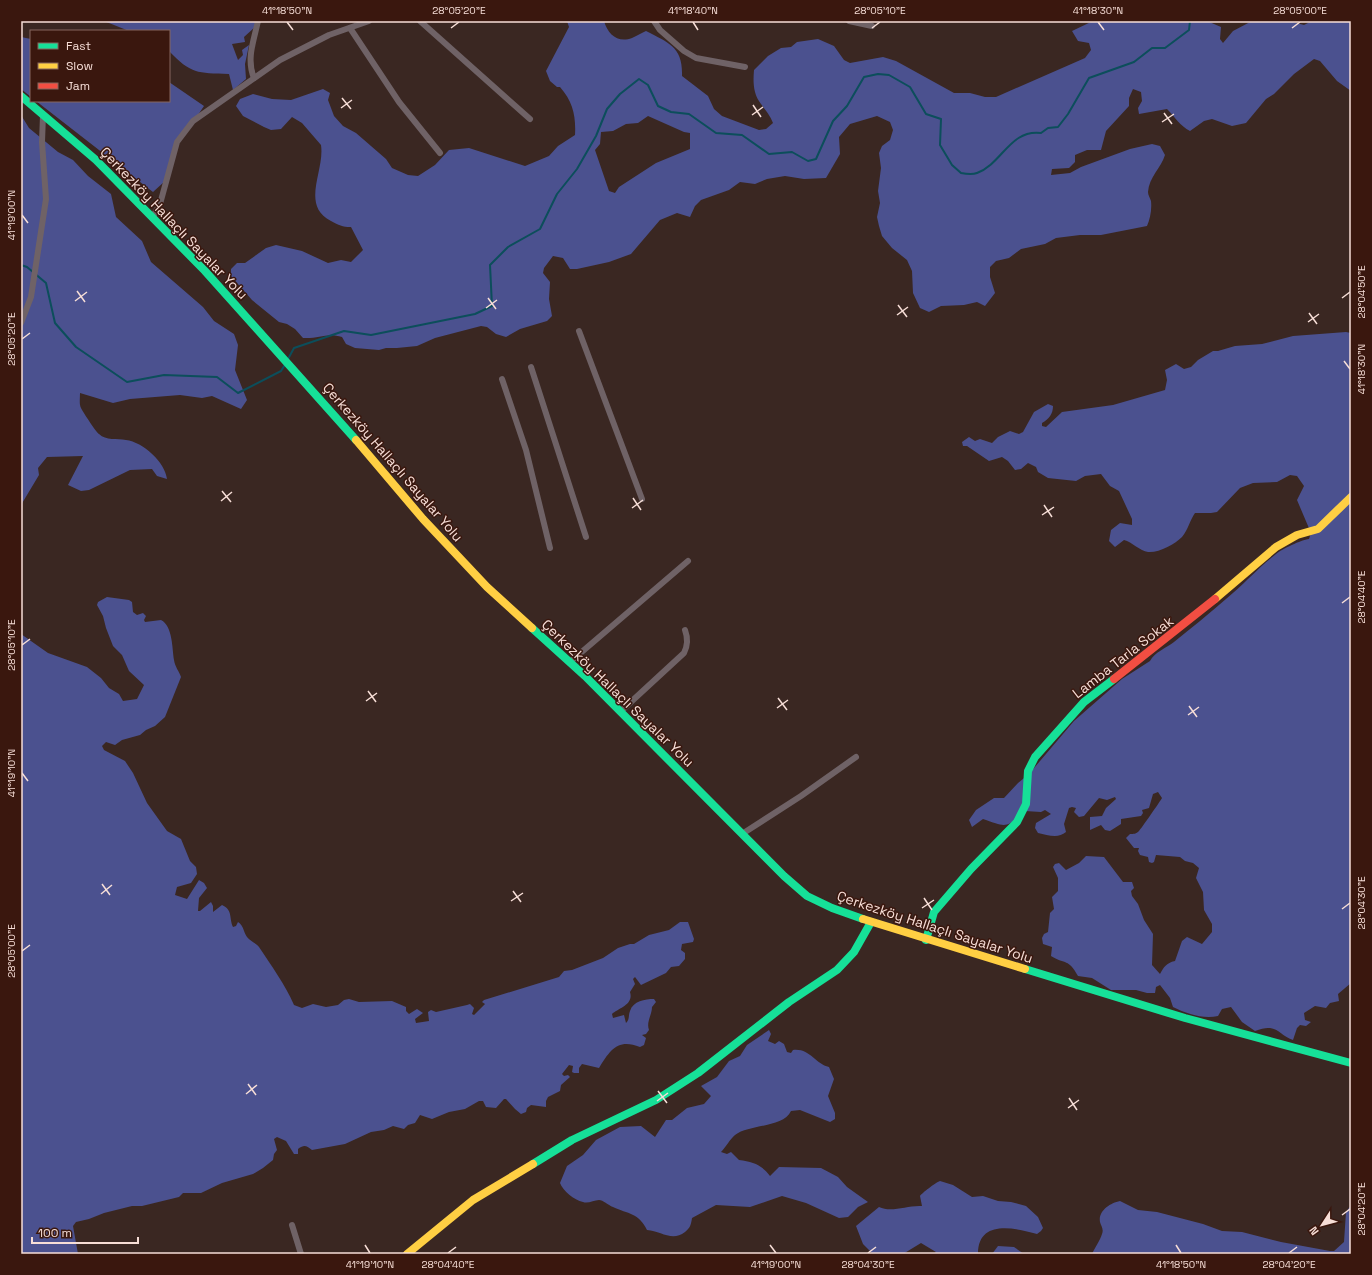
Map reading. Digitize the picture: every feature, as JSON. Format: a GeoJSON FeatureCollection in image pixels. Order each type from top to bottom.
{"type":"FeatureCollection","features":[{"type":"Feature","properties":{"kind":"main road","name":"Çerkezköy Hallaçlı Sayalar Yolu"},"geometry":{"type":"LineString","coordinates":[[21,96],[96,160],[205,272],[298,372],[423,519],[487,587],[570,662],[742,834],[807,896],[832,908],[926,940],[1185,1018],[1351,1063]]}},
{"type":"Feature","properties":{"kind":"main road","name":"Lamba Tarla Sokak"},"geometry":{"type":"LineString","coordinates":[[926,940],[934,912],[971,868],[1017,822],[1026,804],[1028,771],[1035,757],[1084,702],[1183,626],[1276,547],[1297,535],[1318,529],[1351,497]]}},
{"type":"Feature","properties":{"kind":"main road"},"geometry":{"type":"LineString","coordinates":[[407,1254],[473,1200],[572,1140],[656,1100],[698,1073],[789,1002],[837,970],[854,952],[871,922]]}},
{"type":"Feature","properties":{"kind":"street"},"geometry":{"type":"LineString","coordinates":[[254,78],[250,68],[250,58],[258,21]]}},
{"type":"Feature","properties":{"kind":"street"},"geometry":{"type":"LineString","coordinates":[[152,218],[160,204],[177,142],[193,121],[280,60],[329,35],[369,21]]}},
{"type":"Feature","properties":{"kind":"street"},"geometry":{"type":"LineString","coordinates":[[420,21],[530,119]]}},
{"type":"Feature","properties":{"kind":"street"},"geometry":{"type":"LineString","coordinates":[[654,21],[660,30],[684,51],[696,58],[745,67]]}},
{"type":"Feature","properties":{"kind":"street"},"geometry":{"type":"LineString","coordinates":[[849,21],[872,26]]}},
{"type":"Feature","properties":{"kind":"street"},"geometry":{"type":"LineString","coordinates":[[350,28],[399,102],[440,153]]}},
{"type":"Feature","properties":{"kind":"street"},"geometry":{"type":"LineString","coordinates":[[21,323],[32,297],[46,200],[42,142],[43,115]]}},
{"type":"Feature","properties":{"kind":"street"},"geometry":{"type":"LineString","coordinates":[[579,331],[642,499]]}},
{"type":"Feature","properties":{"kind":"street"},"geometry":{"type":"LineString","coordinates":[[531,367],[586,537]]}},
{"type":"Feature","properties":{"kind":"street"},"geometry":{"type":"LineString","coordinates":[[502,379],[526,450],[550,548]]}},
{"type":"Feature","properties":{"kind":"street"},"geometry":{"type":"LineString","coordinates":[[570,662],[688,561]]}},
{"type":"Feature","properties":{"kind":"street"},"geometry":{"type":"LineString","coordinates":[[620,712],[684,653],[687,646],[688,636],[685,630]]}},
{"type":"Feature","properties":{"kind":"street"},"geometry":{"type":"LineString","coordinates":[[742,834],[801,796],[856,757]]}},
{"type":"Feature","properties":{"kind":"street"},"geometry":{"type":"LineString","coordinates":[[292,1225],[302,1254]]}},
{"type":"Feature","properties":{"kind":"shaded area"},"geometry":{"type":"Polygon","coordinates":[[[104,21],[257,21],[255,27],[244,37],[245,42],[232,44],[238,60],[243,55],[242,50],[249,45],[245,64],[246,79],[233,90],[229,74],[195,71],[177,59],[170,52],[170,30],[126,30],[104,21]]]}},
{"type":"Feature","properties":{"kind":"shaded area"},"geometry":{"type":"Polygon","coordinates":[[[567,21],[604,21],[611,34],[618,39],[632,38],[646,31],[661,39],[673,47],[677,52],[682,66],[682,76],[708,96],[714,109],[722,116],[759,130],[766,129],[773,123],[756,96],[754,70],[768,56],[781,48],[791,47],[797,42],[818,39],[834,46],[844,60],[850,63],[883,57],[896,61],[954,93],[970,93],[985,97],[996,97],[1085,58],[1091,50],[1089,43],[1078,41],[1072,31],[1093,21],[1207,21],[1221,27],[1220,39],[1223,43],[1233,31],[1252,21],[1289,21],[1304,25],[1312,21],[1351,21],[1351,91],[1337,81],[1320,61],[1314,59],[1294,74],[1274,94],[1266,99],[1246,123],[1232,126],[1212,119],[1204,121],[1190,131],[1180,124],[1167,109],[1139,114],[1138,108],[1142,101],[1141,92],[1133,89],[1129,98],[1129,106],[1106,131],[1101,150],[1087,150],[1075,155],[1075,162],[1069,168],[1052,169],[1051,175],[1070,173],[1081,167],[1130,149],[1152,144],[1160,146],[1165,155],[1149,187],[1148,193],[1151,201],[1151,208],[1147,226],[1101,235],[1080,235],[1056,238],[1045,244],[1021,249],[1009,258],[996,261],[990,267],[990,277],[995,293],[985,306],[977,302],[964,305],[941,306],[929,312],[920,308],[913,293],[912,271],[907,260],[892,248],[882,236],[879,226],[877,217],[880,203],[878,191],[881,168],[879,153],[882,146],[890,140],[893,130],[890,122],[877,116],[850,124],[839,137],[840,154],[826,178],[804,179],[785,176],[767,179],[755,184],[740,182],[729,190],[701,200],[695,206],[690,217],[677,213],[660,220],[631,254],[609,262],[577,269],[570,269],[563,258],[553,256],[544,268],[543,273],[550,282],[549,299],[552,316],[547,321],[520,329],[506,337],[496,334],[487,327],[481,326],[435,338],[417,346],[386,348],[379,350],[355,348],[346,344],[342,337],[332,335],[303,338],[295,329],[287,324],[279,322],[252,300],[231,276],[231,269],[237,263],[245,263],[266,248],[276,245],[302,251],[328,263],[341,260],[351,262],[363,250],[351,227],[341,226],[331,221],[322,214],[317,206],[315,197],[320,166],[321,145],[302,123],[292,117],[281,129],[271,130],[243,116],[236,106],[240,99],[253,94],[272,99],[291,100],[323,89],[330,93],[328,100],[334,116],[343,126],[356,133],[386,159],[392,168],[408,175],[418,176],[435,165],[449,150],[469,148],[525,166],[549,156],[558,146],[575,135],[575,122],[571,104],[560,87],[557,87],[550,81],[546,71],[569,27],[567,21]],[[648,116],[638,123],[626,124],[613,131],[601,132],[600,144],[595,150],[609,191],[615,193],[619,187],[656,163],[690,149],[690,133],[684,132],[648,116]]]}},
{"type":"Feature","properties":{"kind":"shaded area"},"geometry":{"type":"Polygon","coordinates":[[[21,37],[30,39],[30,96],[21,89],[21,37]]]}},
{"type":"Feature","properties":{"kind":"shaded area"},"geometry":{"type":"Polygon","coordinates":[[[170,83],[204,106],[173,152],[165,181],[153,192],[37,102],[170,102],[170,83]]]}},
{"type":"Feature","properties":{"kind":"shaded area"},"geometry":{"type":"Polygon","coordinates":[[[21,115],[29,128],[58,152],[73,160],[88,176],[111,194],[116,217],[142,241],[151,262],[203,307],[214,321],[234,334],[238,345],[235,370],[247,400],[241,409],[212,396],[202,398],[180,395],[130,399],[113,403],[80,393],[81,408],[97,432],[105,438],[123,439],[133,442],[146,449],[158,460],[167,479],[157,476],[152,469],[130,470],[89,490],[81,491],[68,485],[83,456],[47,457],[38,468],[39,475],[21,505],[21,115]]]}},
{"type":"Feature","properties":{"kind":"shaded area"},"geometry":{"type":"Polygon","coordinates":[[[1346,332],[1351,333],[1351,983],[1338,994],[1339,1001],[1330,1003],[1326,1008],[1315,1006],[1304,1013],[1305,1020],[1311,1022],[1306,1026],[1300,1025],[1297,1028],[1293,1040],[1273,1029],[1268,1028],[1255,1031],[1242,1022],[1231,1007],[1222,1009],[1218,1016],[1212,1017],[1189,1014],[1178,1010],[1173,1007],[1170,998],[1160,985],[1156,987],[1155,993],[1147,993],[1136,990],[1111,990],[1092,978],[1078,976],[1069,964],[1051,956],[1052,947],[1043,944],[1042,938],[1044,934],[1048,932],[1050,913],[1054,909],[1052,897],[1058,891],[1058,878],[1053,867],[1055,864],[1059,863],[1066,870],[1079,863],[1086,856],[1104,857],[1123,882],[1132,882],[1134,888],[1131,891],[1132,896],[1138,904],[1144,920],[1153,934],[1152,965],[1160,974],[1169,963],[1175,961],[1182,941],[1187,937],[1202,944],[1212,932],[1212,924],[1204,910],[1203,892],[1196,878],[1199,868],[1193,863],[1185,861],[1180,857],[1156,855],[1154,862],[1149,862],[1148,857],[1140,855],[1138,851],[1139,848],[1134,848],[1126,838],[1130,834],[1137,833],[1151,814],[1162,798],[1158,792],[1153,794],[1149,808],[1142,810],[1143,813],[1141,816],[1121,819],[1121,824],[1110,831],[1105,830],[1101,825],[1090,830],[1090,817],[1102,816],[1106,808],[1116,799],[1115,797],[1107,800],[1099,798],[1084,816],[1079,817],[1074,812],[1076,808],[1069,808],[1064,824],[1066,832],[1060,835],[1053,836],[1038,833],[1035,828],[1036,823],[1051,814],[1045,810],[1041,812],[1025,811],[1006,825],[997,824],[983,819],[972,827],[969,820],[976,810],[994,798],[1004,798],[1029,774],[1074,721],[1122,679],[1150,661],[1158,653],[1207,616],[1276,554],[1292,545],[1309,539],[1311,533],[1297,500],[1304,486],[1297,476],[1290,475],[1277,482],[1253,483],[1240,488],[1217,512],[1195,513],[1182,537],[1175,542],[1162,550],[1148,552],[1124,540],[1115,547],[1109,541],[1111,530],[1120,523],[1132,525],[1132,519],[1119,491],[1110,486],[1101,474],[1085,476],[1076,481],[1048,478],[1038,472],[1036,467],[1028,463],[1021,469],[1015,470],[1008,461],[1002,457],[989,461],[967,446],[963,446],[962,442],[969,437],[975,441],[980,439],[992,443],[998,437],[1010,431],[1019,434],[1023,432],[1034,412],[1048,404],[1053,406],[1053,409],[1047,420],[1042,423],[1042,426],[1046,427],[1062,412],[1113,405],[1165,390],[1167,380],[1165,370],[1176,364],[1184,369],[1191,367],[1198,360],[1213,351],[1235,346],[1262,344],[1293,336],[1346,332]]]}},
{"type":"Feature","properties":{"kind":"shaded area"},"geometry":{"type":"Polygon","coordinates":[[[107,597],[129,600],[132,602],[133,612],[137,615],[143,613],[146,616],[144,620],[145,622],[161,620],[165,623],[170,632],[176,667],[181,677],[165,717],[155,726],[146,730],[140,735],[122,740],[115,745],[106,742],[102,746],[104,750],[125,761],[133,773],[147,803],[167,831],[181,839],[190,861],[196,867],[197,874],[191,883],[177,887],[175,895],[187,899],[199,880],[204,883],[207,888],[199,898],[198,911],[211,902],[213,912],[222,905],[228,909],[233,927],[236,926],[238,922],[247,937],[259,947],[294,1005],[302,1008],[313,1004],[326,1007],[338,1005],[344,1000],[349,999],[359,1002],[392,1001],[406,1007],[406,1011],[409,1014],[417,1009],[423,1013],[415,1019],[416,1023],[429,1021],[428,1012],[431,1010],[436,1012],[470,1004],[474,1008],[472,1014],[474,1015],[485,1004],[482,1002],[484,1000],[559,977],[564,971],[572,970],[603,958],[618,948],[634,944],[649,935],[669,930],[680,922],[688,922],[694,939],[693,942],[682,944],[681,950],[685,953],[685,959],[679,966],[671,967],[666,973],[641,985],[635,977],[633,979],[635,984],[630,992],[630,1000],[625,1006],[612,1014],[613,1018],[624,1015],[626,1023],[630,1011],[634,1005],[643,1000],[654,999],[656,1002],[652,1007],[648,1024],[649,1030],[646,1034],[642,1035],[646,1038],[644,1045],[640,1047],[626,1044],[615,1047],[599,1068],[582,1064],[579,1068],[579,1073],[574,1073],[572,1072],[573,1066],[569,1065],[562,1074],[570,1077],[561,1085],[560,1091],[548,1097],[546,1107],[531,1105],[527,1108],[526,1112],[521,1114],[506,1099],[504,1099],[496,1108],[486,1107],[483,1101],[479,1101],[465,1109],[449,1112],[432,1119],[420,1115],[415,1123],[408,1125],[404,1129],[393,1126],[384,1130],[371,1132],[345,1144],[312,1150],[302,1146],[298,1149],[298,1154],[294,1154],[286,1141],[277,1137],[274,1139],[277,1150],[274,1154],[273,1160],[253,1174],[222,1183],[201,1193],[183,1193],[179,1197],[142,1206],[132,1206],[76,1222],[73,1226],[78,1254],[21,1254],[21,634],[48,653],[87,667],[101,678],[109,688],[119,694],[123,701],[137,699],[144,685],[129,671],[122,655],[113,646],[103,616],[97,605],[98,602],[107,597]]]}},
{"type":"Feature","properties":{"kind":"shaded area"},"geometry":{"type":"Polygon","coordinates":[[[769,1030],[771,1034],[768,1041],[775,1044],[779,1041],[784,1044],[787,1052],[791,1053],[793,1050],[804,1051],[820,1063],[829,1067],[834,1079],[828,1096],[835,1113],[835,1119],[830,1122],[800,1110],[791,1111],[781,1120],[749,1129],[735,1135],[721,1152],[727,1154],[731,1152],[739,1160],[756,1164],[770,1176],[779,1167],[821,1168],[838,1177],[847,1187],[868,1202],[858,1207],[848,1217],[839,1218],[806,1203],[782,1196],[750,1207],[716,1205],[692,1218],[690,1226],[685,1232],[680,1235],[671,1236],[647,1230],[644,1224],[637,1217],[602,1201],[599,1200],[587,1203],[583,1202],[566,1192],[560,1183],[567,1166],[583,1155],[596,1140],[620,1127],[641,1126],[655,1137],[666,1120],[672,1120],[687,1108],[704,1104],[711,1096],[701,1086],[717,1077],[729,1061],[740,1056],[747,1045],[769,1030]]]}},
{"type":"Feature","properties":{"kind":"shaded area"},"geometry":{"type":"Polygon","coordinates":[[[940,1181],[953,1185],[972,1197],[983,1196],[998,1201],[1011,1202],[1026,1206],[1038,1217],[1043,1228],[1037,1234],[1009,1228],[991,1231],[984,1235],[980,1243],[978,1254],[933,1254],[936,1252],[921,1243],[903,1254],[873,1254],[863,1244],[856,1226],[879,1207],[884,1209],[894,1209],[922,1206],[920,1196],[940,1181]]]}},
{"type":"Feature","properties":{"kind":"shaded area"},"geometry":{"type":"Polygon","coordinates":[[[1120,1201],[1138,1210],[1157,1212],[1203,1224],[1222,1231],[1242,1232],[1281,1242],[1330,1251],[1334,1251],[1344,1242],[1346,1212],[1351,1205],[1351,1254],[1092,1254],[1103,1232],[1100,1222],[1101,1214],[1106,1208],[1120,1201]]]}},
{"type":"Feature","properties":{"kind":"shaded area"},"geometry":{"type":"Polygon","coordinates":[[[998,1246],[1014,1247],[1024,1254],[992,1254],[998,1246]]]}},
{"type":"Feature","properties":{"kind":"waterway"},"geometry":{"type":"LineString","coordinates":[[288,359],[294,348],[344,331],[371,335],[475,314],[492,306],[490,265],[508,247],[540,229],[557,194],[577,169],[596,136],[607,109],[620,94],[639,79],[648,85],[658,106],[671,112],[689,114],[716,133],[742,135],[769,154],[792,152],[808,161],[816,159],[833,121],[847,106],[864,77],[878,74],[889,75],[910,87],[926,114],[941,119],[940,145],[952,165],[961,173],[973,174],[986,169],[1021,136],[1030,133],[1041,133],[1048,128],[1058,127],[1068,114],[1089,78],[1134,62],[1152,48],[1165,48],[1189,30],[1190,21]]}},
{"type":"Feature","properties":{"kind":"waterway"},"geometry":{"type":"LineString","coordinates":[[21,265],[27,267],[46,283],[55,323],[76,347],[127,382],[164,375],[217,377],[238,393],[281,371],[286,363]]}},
{"type":"Feature","properties":{"kind":"traffic: fast"},"geometry":{"type":"LineString","coordinates":[[21,96],[96,160],[205,271],[356,440]]}},
{"type":"Feature","properties":{"kind":"traffic: fast"},"geometry":{"type":"LineString","coordinates":[[532,628],[585,676],[784,876],[807,896],[832,908],[863,919]]}},
{"type":"Feature","properties":{"kind":"traffic: fast"},"geometry":{"type":"LineString","coordinates":[[926,940],[934,912],[971,869],[1017,822],[1026,804],[1028,771],[1035,757],[1084,702],[1114,679]]}},
{"type":"Feature","properties":{"kind":"traffic: fast"},"geometry":{"type":"LineString","coordinates":[[533,1164],[572,1140],[656,1100],[698,1073],[789,1002],[837,970],[854,952],[871,922]]}},
{"type":"Feature","properties":{"kind":"traffic: fast"},"geometry":{"type":"LineString","coordinates":[[1025,969],[1185,1018],[1351,1063]]}},
{"type":"Feature","properties":{"kind":"traffic: slow"},"geometry":{"type":"LineString","coordinates":[[356,440],[423,519],[487,587],[532,628]]}},
{"type":"Feature","properties":{"kind":"traffic: slow"},"geometry":{"type":"LineString","coordinates":[[1215,599],[1276,547],[1297,535],[1318,529],[1351,497]]}},
{"type":"Feature","properties":{"kind":"traffic: slow"},"geometry":{"type":"LineString","coordinates":[[863,919],[1025,969]]}},
{"type":"Feature","properties":{"kind":"traffic: slow"},"geometry":{"type":"LineString","coordinates":[[407,1254],[473,1200],[533,1164]]}},
{"type":"Feature","properties":{"kind":"traffic: jam"},"geometry":{"type":"LineString","coordinates":[[1114,679],[1215,599]]}}]}
